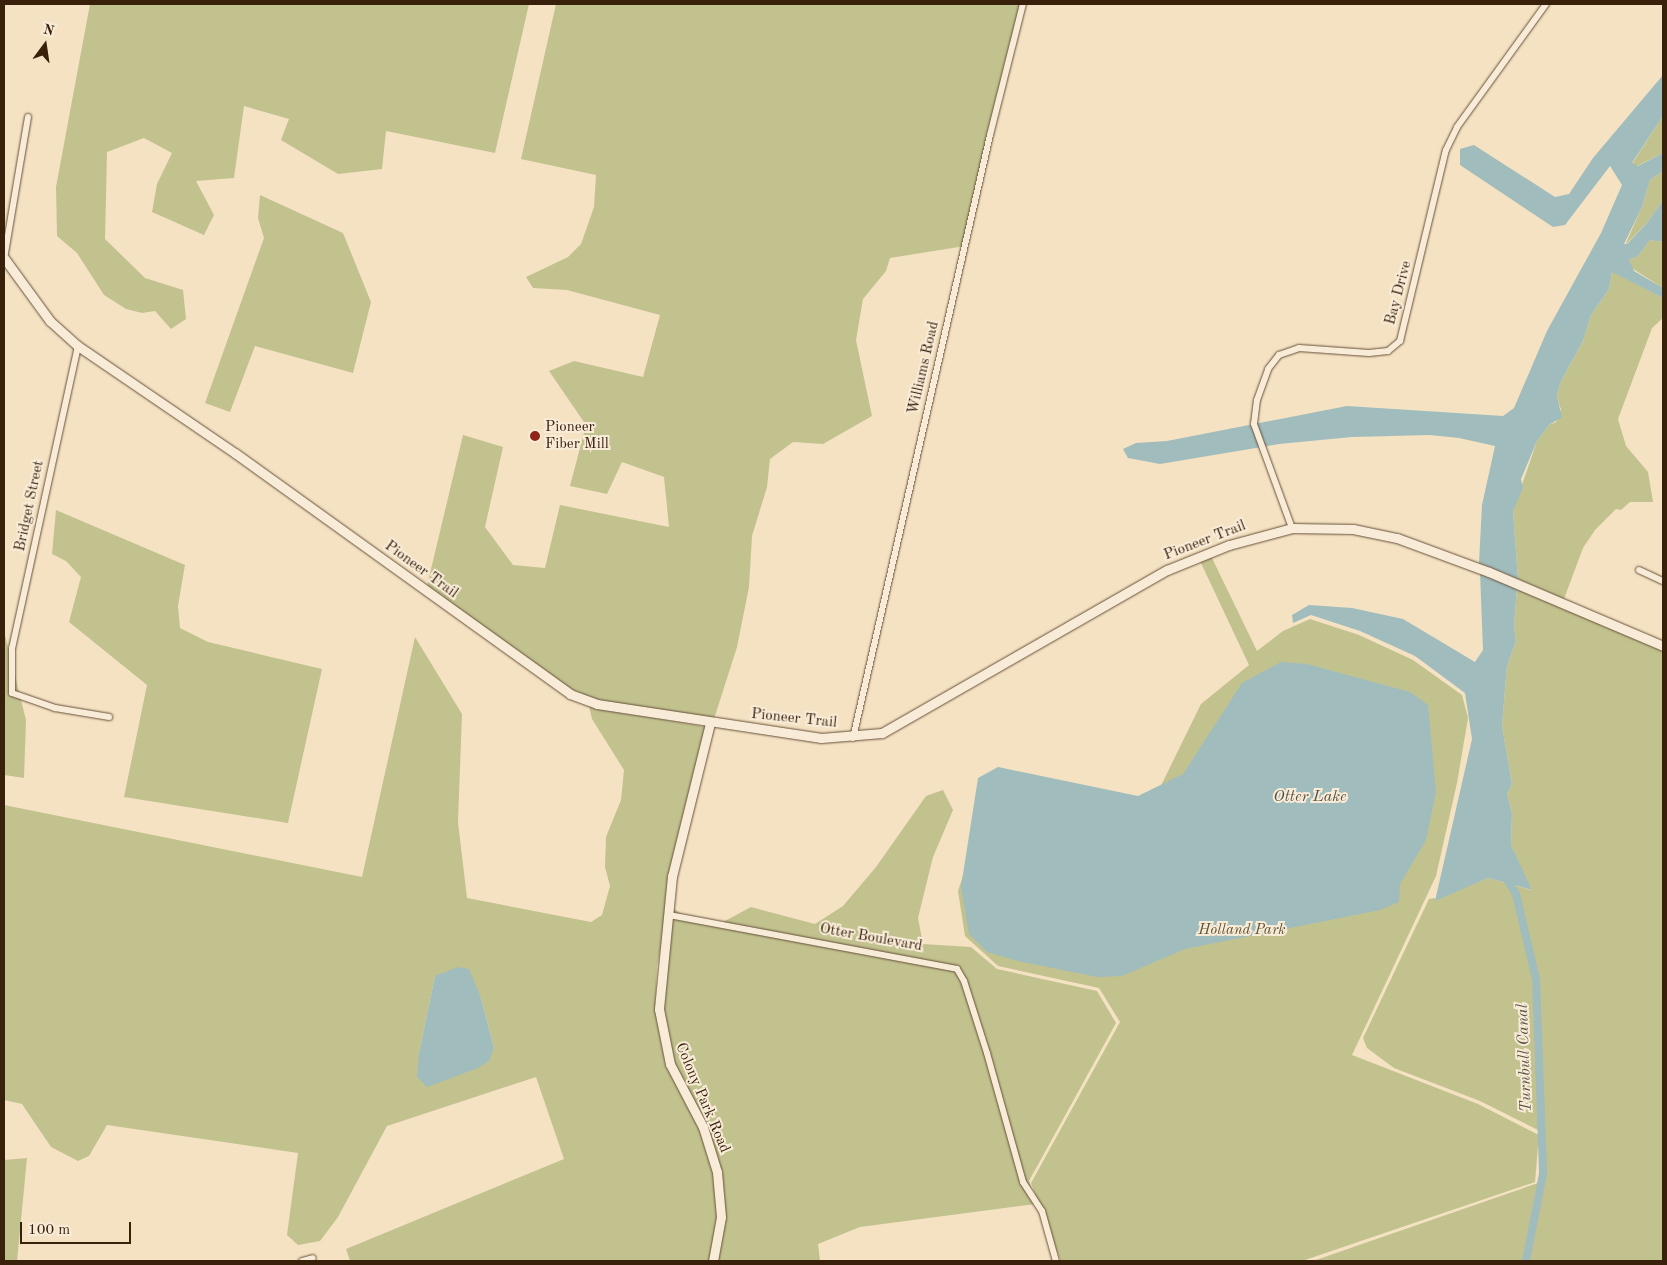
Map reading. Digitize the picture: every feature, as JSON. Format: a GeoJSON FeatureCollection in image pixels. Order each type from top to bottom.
{"type":"FeatureCollection","features":[{"type":"Feature","properties":{"kind":"street","name":"Williams Road"},"geometry":{"type":"LineString","coordinates":[[853,738],[985,154],[1023,4]]}},
{"type":"Feature","properties":{"kind":"street","name":"Bay Drive"},"geometry":{"type":"LineString","coordinates":[[1292,528],[1254,424],[1256,400],[1268,369],[1279,355],[1299,348],[1369,353],[1388,351],[1400,341],[1446,150],[1457,127],[1546,4]]}},
{"type":"Feature","properties":{"kind":"street"},"geometry":{"type":"LineString","coordinates":[[4,259],[28,117]]}},
{"type":"Feature","properties":{"kind":"street","name":"Pioneer Trail"},"geometry":{"type":"LineString","coordinates":[[4,259],[50,322],[78,346],[235,453],[570,694],[597,704],[710,723],[821,738],[853,738],[882,733],[1167,570],[1229,545],[1292,528],[1353,529],[1380,534],[1477,567],[1663,646]]}},
{"type":"Feature","properties":{"kind":"street","name":"Bridget Street"},"geometry":{"type":"LineString","coordinates":[[78,346],[12,648],[12,692],[55,708],[109,717]]}},
{"type":"Feature","properties":{"kind":"street"},"geometry":{"type":"LineString","coordinates":[[1639,570],[1663,581]]}},
{"type":"Feature","properties":{"kind":"street"},"geometry":{"type":"LineString","coordinates":[[669,915],[672,876],[710,723]]}},
{"type":"Feature","properties":{"kind":"street","name":"Colony Park Road"},"geometry":{"type":"LineString","coordinates":[[669,915],[659,986],[661,1029],[670,1064],[703,1127],[717,1172],[720,1217],[713,1261]]}},
{"type":"Feature","properties":{"kind":"street","name":"Otter Boulevard"},"geometry":{"type":"LineString","coordinates":[[669,915],[957,969],[964,981],[987,1053],[1023,1182],[1042,1211],[1056,1261]]}},
{"type":"Feature","properties":{"kind":"street"},"geometry":{"type":"LineString","coordinates":[[302,1261],[313,1258]]}},
{"type":"Feature","properties":{"kind":"green space"},"geometry":{"type":"Polygon","coordinates":[[[90,4],[529,4],[495,153],[386,131],[382,169],[338,174],[281,140],[289,119],[244,106],[234,178],[196,181],[214,215],[204,235],[152,212],[157,184],[172,153],[144,138],[107,152],[105,239],[145,278],[183,290],[186,319],[171,329],[155,311],[142,313],[126,309],[104,295],[77,253],[57,236],[56,187],[90,4]]]}},
{"type":"Feature","properties":{"kind":"green space"},"geometry":{"type":"Polygon","coordinates":[[[556,4],[1023,4],[965,246],[890,258],[886,271],[863,299],[856,340],[872,416],[823,444],[793,442],[770,459],[767,487],[752,536],[749,587],[737,647],[714,719],[598,700],[572,690],[427,586],[463,435],[503,447],[485,527],[513,565],[545,568],[560,505],[669,527],[664,477],[622,462],[607,494],[570,486],[586,425],[549,371],[574,361],[643,377],[660,315],[567,290],[533,288],[526,277],[568,257],[581,244],[594,207],[596,175],[521,159],[556,4]]]}},
{"type":"Feature","properties":{"kind":"green space"},"geometry":{"type":"Polygon","coordinates":[[[1663,116],[1663,153],[1637,166],[1632,164],[1663,116]]]}},
{"type":"Feature","properties":{"kind":"green space"},"geometry":{"type":"Polygon","coordinates":[[[1663,171],[1663,200],[1646,224],[1625,245],[1642,207],[1650,180],[1663,171]]]}},
{"type":"Feature","properties":{"kind":"green space"},"geometry":{"type":"Polygon","coordinates":[[[260,195],[343,233],[371,302],[353,373],[255,346],[230,412],[205,403],[264,238],[258,218],[260,195]]]}},
{"type":"Feature","properties":{"kind":"green space"},"geometry":{"type":"Polygon","coordinates":[[[1650,240],[1663,242],[1663,288],[1630,267],[1629,260],[1638,256],[1650,240]]]}},
{"type":"Feature","properties":{"kind":"green space"},"geometry":{"type":"Polygon","coordinates":[[[1612,271],[1663,298],[1663,318],[1652,328],[1618,419],[1626,446],[1648,472],[1653,502],[1630,502],[1621,510],[1616,509],[1595,530],[1583,548],[1564,599],[1518,579],[1513,511],[1537,441],[1549,425],[1556,422],[1561,410],[1557,396],[1560,383],[1583,341],[1591,315],[1609,289],[1612,271]]]}},
{"type":"Feature","properties":{"kind":"green space"},"geometry":{"type":"Polygon","coordinates":[[[56,510],[185,565],[178,606],[180,628],[208,642],[322,669],[288,823],[124,797],[147,685],[69,622],[81,577],[66,561],[52,554],[56,510]]]}},
{"type":"Feature","properties":{"kind":"green space","name":"Holland Park"},"geometry":{"type":"Polygon","coordinates":[[[1211,556],[1257,651],[1283,631],[1310,619],[1359,635],[1413,660],[1462,695],[1468,718],[1457,783],[1436,876],[1352,1055],[1478,1104],[1539,1135],[1535,1182],[1302,1261],[1061,1261],[1031,1183],[1120,1022],[1099,988],[998,966],[965,936],[958,891],[994,781],[1148,812],[1201,704],[1249,665],[1200,561],[1211,556]]]}},
{"type":"Feature","properties":{"kind":"green space"},"geometry":{"type":"Polygon","coordinates":[[[1517,588],[1663,651],[1663,1261],[1313,1261],[1538,1183],[1542,1163],[1540,1131],[1480,1101],[1394,1068],[1367,1048],[1363,1038],[1429,899],[1435,898],[1435,900],[1488,878],[1531,890],[1511,845],[1512,813],[1507,794],[1512,784],[1502,726],[1507,666],[1516,641],[1514,625],[1517,588]]]}},
{"type":"Feature","properties":{"kind":"green space"},"geometry":{"type":"Polygon","coordinates":[[[4,631],[26,720],[24,778],[4,775],[4,631]]]}},
{"type":"Feature","properties":{"kind":"green space"},"geometry":{"type":"Polygon","coordinates":[[[415,637],[462,714],[458,822],[467,898],[591,922],[602,915],[610,886],[605,867],[606,837],[621,800],[624,770],[592,719],[589,706],[706,727],[657,966],[655,1010],[666,1066],[699,1129],[713,1173],[717,1217],[709,1261],[350,1261],[346,1249],[564,1159],[536,1077],[387,1126],[338,1217],[320,1241],[298,1245],[287,1235],[298,1153],[107,1125],[89,1156],[78,1161],[51,1147],[22,1104],[4,1100],[4,805],[362,877],[415,637]],[[435,976],[419,1053],[494,1048],[481,998],[435,976]]]}},
{"type":"Feature","properties":{"kind":"green space"},"geometry":{"type":"Polygon","coordinates":[[[943,790],[953,810],[933,857],[918,918],[923,944],[971,947],[997,969],[1097,991],[1116,1023],[1029,1181],[1036,1204],[860,1227],[818,1244],[820,1261],[717,1261],[724,1217],[720,1170],[706,1125],[673,1062],[662,1009],[673,908],[684,916],[723,922],[751,907],[815,924],[843,906],[876,867],[926,796],[943,790]]]}},
{"type":"Feature","properties":{"kind":"green space"},"geometry":{"type":"Polygon","coordinates":[[[27,1158],[17,1261],[4,1261],[4,1160],[27,1158]]]}},
{"type":"Feature","properties":{"kind":"water"},"geometry":{"type":"Polygon","coordinates":[[[1663,75],[1663,116],[1632,163],[1638,166],[1663,153],[1663,171],[1650,180],[1642,207],[1624,244],[1627,244],[1646,224],[1663,200],[1663,242],[1650,240],[1638,256],[1629,260],[1634,271],[1663,288],[1663,298],[1612,272],[1609,289],[1591,315],[1583,341],[1560,383],[1557,396],[1562,417],[1549,425],[1537,441],[1521,479],[1523,488],[1513,511],[1518,579],[1479,563],[1482,505],[1495,446],[1459,438],[1430,435],[1352,437],[1279,444],[1160,464],[1128,458],[1123,449],[1136,443],[1167,441],[1347,406],[1503,416],[1514,408],[1547,331],[1601,233],[1622,185],[1610,166],[1565,225],[1553,227],[1460,165],[1460,149],[1474,145],[1555,197],[1569,194],[1593,158],[1663,75]]]}},
{"type":"Feature","properties":{"kind":"water"},"geometry":{"type":"Polygon","coordinates":[[[1480,572],[1517,588],[1514,625],[1516,641],[1507,666],[1502,726],[1512,784],[1507,794],[1512,813],[1511,845],[1532,890],[1488,878],[1435,901],[1472,739],[1465,693],[1415,656],[1360,631],[1311,615],[1293,623],[1292,615],[1309,605],[1352,608],[1403,619],[1475,662],[1483,650],[1480,572]]]}},
{"type":"Feature","properties":{"kind":"water","name":"Otter Lake"},"geometry":{"type":"Polygon","coordinates":[[[1281,662],[1307,664],[1410,692],[1428,705],[1436,792],[1426,840],[1400,884],[1399,902],[1380,910],[1185,949],[1122,976],[1097,977],[1018,961],[987,952],[969,934],[961,887],[978,778],[998,767],[1138,796],[1183,774],[1242,683],[1281,662]]]}},
{"type":"Feature","properties":{"kind":"water"},"geometry":{"type":"Polygon","coordinates":[[[458,967],[469,969],[481,998],[494,1048],[489,1061],[478,1068],[427,1087],[417,1077],[419,1053],[435,976],[458,967]]]}},
{"type":"Feature","properties":{"kind":"waterway","name":"Turnbull Canal"},"geometry":{"type":"LineString","coordinates":[[1505,876],[1516,894],[1536,979],[1543,1174],[1526,1261]]}},
{"type":"Feature","properties":{"kind":"place","name":"Pioneer Fiber Mill"},"geometry":{"type":"Point","coordinates":[535,436]}}]}
